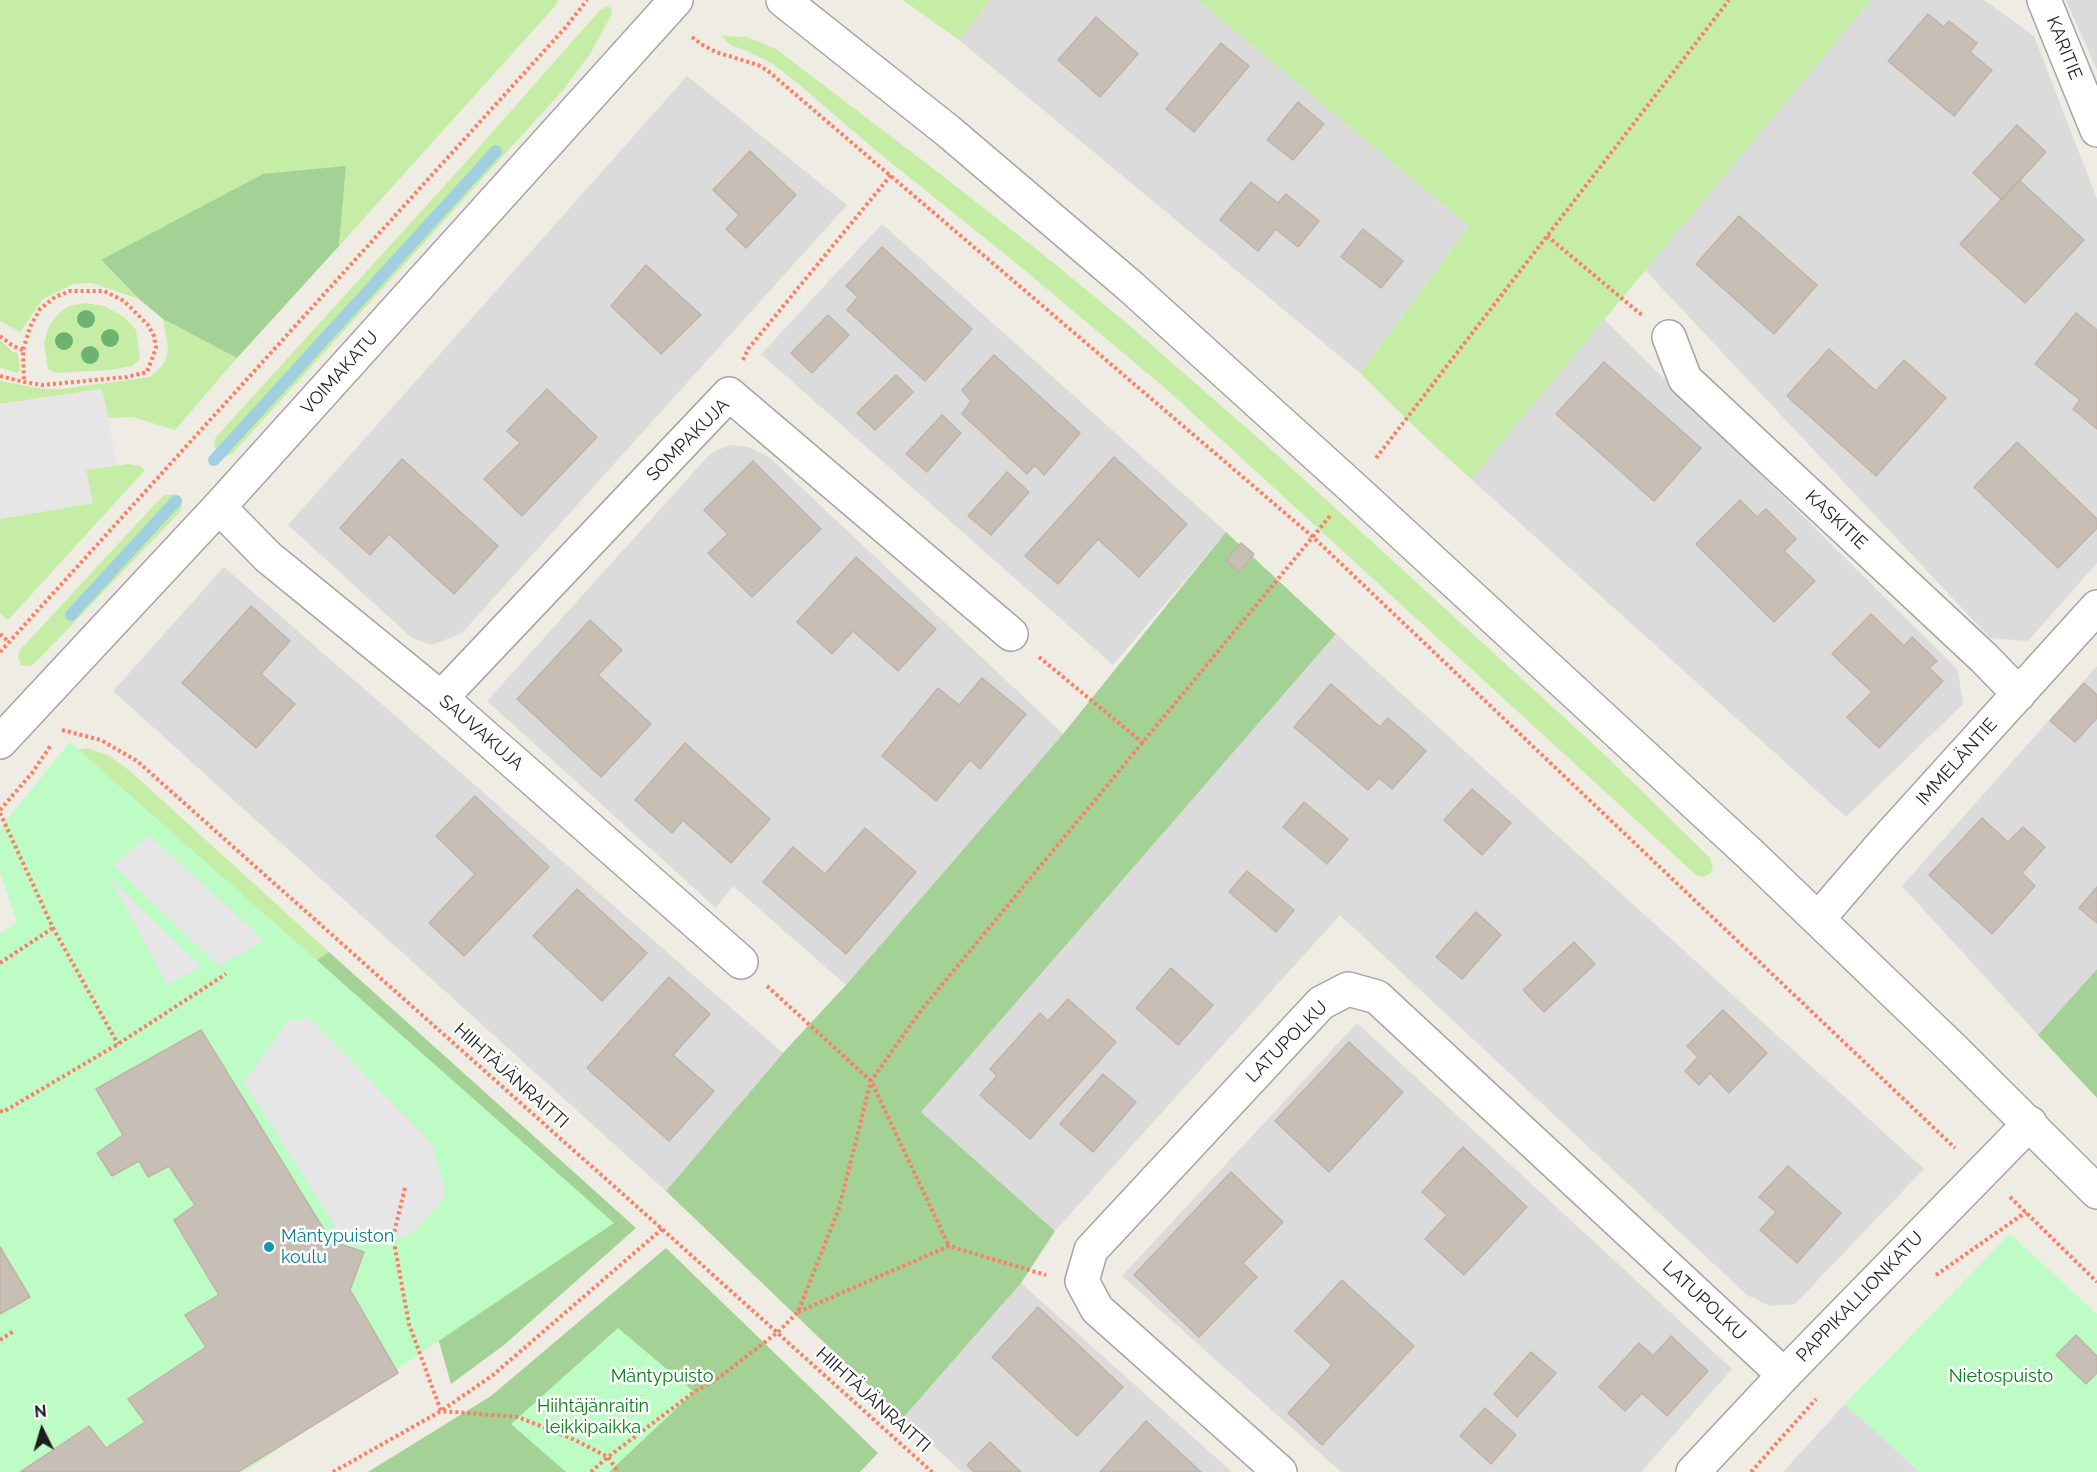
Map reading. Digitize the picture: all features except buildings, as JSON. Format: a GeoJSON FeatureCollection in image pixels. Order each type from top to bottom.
{"type":"FeatureCollection","features":[{"type":"Feature","properties":{"kind":"street","name":"VOIMAKATU"},"geometry":{"type":"LineString","coordinates":[[0,742],[219,507],[676,0]]}},
{"type":"Feature","properties":{"kind":"street"},"geometry":{"type":"LineString","coordinates":[[783,0],[948,131],[1130,286],[1353,488],[1818,919],[2030,1123],[2097,1192]]}},
{"type":"Feature","properties":{"kind":"street","name":"KARITIE"},"geometry":{"type":"LineString","coordinates":[[2044,0],[2097,130]]}},
{"type":"Feature","properties":{"kind":"street","name":"KASKITIE"},"geometry":{"type":"LineString","coordinates":[[1669,337],[1685,379],[1984,658],[2019,694]]}},
{"type":"Feature","properties":{"kind":"street","name":"SOMPAKUJA"},"geometry":{"type":"LineString","coordinates":[[441,698],[729,394],[1011,634]]}},
{"type":"Feature","properties":{"kind":"street","name":"SAUVAKUJA"},"geometry":{"type":"LineString","coordinates":[[219,507],[279,566],[441,698],[741,962]]}},
{"type":"Feature","properties":{"kind":"street","name":"IMMELÄNTIE"},"geometry":{"type":"LineString","coordinates":[[1818,919],[1886,840],[2097,607]]}},
{"type":"Feature","properties":{"kind":"street","name":"LATUPOLKU"},"geometry":{"type":"LineString","coordinates":[[1082,1281],[1090,1250],[1321,1003],[1348,989],[1377,997],[1784,1375]]}},
{"type":"Feature","properties":{"kind":"street","name":"PAPPIKALLIONKATU"},"geometry":{"type":"LineString","coordinates":[[1693,1472],[1784,1375],[2030,1123]]}},
{"type":"Feature","properties":{"kind":"street"},"geometry":{"type":"LineString","coordinates":[[1082,1281],[1097,1309],[1280,1472]]}},
{"type":"Feature","properties":{"kind":"path"},"geometry":{"type":"LineString","coordinates":[[0,652],[550,45],[587,0]]}},
{"type":"Feature","properties":{"kind":"path"},"geometry":{"type":"LineString","coordinates":[[798,1312],[839,1208],[871,1081],[922,1009],[1353,488],[1728,0]]}},
{"type":"Feature","properties":{"kind":"path"},"geometry":{"type":"LineString","coordinates":[[701,44],[716,52],[758,65],[768,71],[1313,537],[1949,1143]]}},
{"type":"Feature","properties":{"kind":"path"},"geometry":{"type":"LineString","coordinates":[[729,394],[748,349],[891,175]]}},
{"type":"Feature","properties":{"kind":"path"},"geometry":{"type":"LineString","coordinates":[[1547,236],[1669,337]]}},
{"type":"Feature","properties":{"kind":"path"},"geometry":{"type":"LineString","coordinates":[[0,376],[24,382],[42,385],[128,377],[147,372],[156,348],[154,336],[148,325],[124,301],[104,291],[70,291],[55,297],[40,309],[30,327],[23,350],[24,382]]}},
{"type":"Feature","properties":{"kind":"path"},"geometry":{"type":"LineString","coordinates":[[0,336],[23,350]]}},
{"type":"Feature","properties":{"kind":"path"},"geometry":{"type":"LineString","coordinates":[[0,634],[9,642]]}},
{"type":"Feature","properties":{"kind":"path"},"geometry":{"type":"LineString","coordinates":[[1011,634],[1143,743]]}},
{"type":"Feature","properties":{"kind":"path"},"geometry":{"type":"LineString","coordinates":[[70,721],[32,773],[0,811],[53,928],[118,1044]]}},
{"type":"Feature","properties":{"kind":"path","name":"HIIHTÄJÄNRAITTI"},"geometry":{"type":"LineString","coordinates":[[56,726],[62,730],[101,740],[137,761],[662,1228],[932,1472]]}},
{"type":"Feature","properties":{"kind":"path"},"geometry":{"type":"LineString","coordinates":[[0,963],[53,928]]}},
{"type":"Feature","properties":{"kind":"path"},"geometry":{"type":"LineString","coordinates":[[741,962],[871,1081],[949,1246]]}},
{"type":"Feature","properties":{"kind":"path"},"geometry":{"type":"LineString","coordinates":[[0,1111],[3,1112],[118,1044],[226,974]]}},
{"type":"Feature","properties":{"kind":"path"},"geometry":{"type":"LineString","coordinates":[[405,1188],[393,1237],[409,1324],[441,1411]]}},
{"type":"Feature","properties":{"kind":"path"},"geometry":{"type":"LineString","coordinates":[[1928,1284],[1936,1275],[2026,1212],[2097,1282]]}},
{"type":"Feature","properties":{"kind":"path"},"geometry":{"type":"LineString","coordinates":[[333,1472],[441,1411],[493,1375],[662,1228]]}},
{"type":"Feature","properties":{"kind":"path"},"geometry":{"type":"LineString","coordinates":[[591,1472],[694,1392],[717,1380],[778,1332],[798,1312],[949,1246],[1042,1275],[1082,1281]]}},
{"type":"Feature","properties":{"kind":"path"},"geometry":{"type":"LineString","coordinates":[[0,1340],[14,1331]]}},
{"type":"Feature","properties":{"kind":"path"},"geometry":{"type":"LineString","coordinates":[[1751,1472],[1822,1393]]}},
{"type":"Feature","properties":{"kind":"path"},"geometry":{"type":"LineString","coordinates":[[441,1411],[518,1417],[575,1440],[608,1457],[618,1472]]}},
{"type":"Feature","properties":{"kind":"shaded area"},"geometry":{"type":"Polygon","coordinates":[[[990,0],[1198,0],[1469,226],[1360,373],[959,40],[990,0]]]}},
{"type":"Feature","properties":{"kind":"shaded area"},"geometry":{"type":"Polygon","coordinates":[[[1871,0],[1984,0],[2034,36],[2097,199],[2097,563],[2028,641],[1990,638],[1645,270],[1871,0]]]}},
{"type":"Feature","properties":{"kind":"shaded area"},"geometry":{"type":"Polygon","coordinates":[[[2066,0],[2097,0],[2097,70],[2066,0]]]}},
{"type":"Feature","properties":{"kind":"shaded area"},"geometry":{"type":"Polygon","coordinates":[[[687,76],[847,205],[462,633],[432,645],[412,638],[288,525],[687,76]]]}},
{"type":"Feature","properties":{"kind":"shaded area"},"geometry":{"type":"Polygon","coordinates":[[[882,224],[1226,532],[1113,665],[761,354],[882,224]]]}},
{"type":"Feature","properties":{"kind":"shaded area"},"geometry":{"type":"Polygon","coordinates":[[[1604,319],[1958,670],[1963,704],[1846,817],[1471,479],[1604,319]]]}},
{"type":"Feature","properties":{"kind":"shaded area"},"geometry":{"type":"Polygon","coordinates":[[[102,389],[117,465],[86,470],[93,503],[0,519],[0,404],[102,389]]]}},
{"type":"Feature","properties":{"kind":"shaded area"},"geometry":{"type":"Polygon","coordinates":[[[729,445],[749,447],[769,457],[1063,734],[846,985],[733,886],[716,908],[487,701],[710,454],[729,445]]]}},
{"type":"Feature","properties":{"kind":"shaded area"},"geometry":{"type":"Polygon","coordinates":[[[224,567],[783,1053],[666,1191],[113,691],[224,567]]]}},
{"type":"Feature","properties":{"kind":"shaded area"},"geometry":{"type":"Polygon","coordinates":[[[1336,634],[1924,1169],[1795,1304],[1770,1306],[1747,1295],[1340,915],[1055,1231],[921,1112],[1336,634]]]}},
{"type":"Feature","properties":{"kind":"shaded area"},"geometry":{"type":"Polygon","coordinates":[[[2097,666],[2097,969],[2038,1035],[1902,886],[2097,666]]]}},
{"type":"Feature","properties":{"kind":"shaded area"},"geometry":{"type":"Polygon","coordinates":[[[149,835],[264,940],[219,966],[113,865],[149,835]]]}},
{"type":"Feature","properties":{"kind":"shaded area"},"geometry":{"type":"Polygon","coordinates":[[[109,876],[201,967],[167,985],[109,876]]]}},
{"type":"Feature","properties":{"kind":"shaded area"},"geometry":{"type":"Polygon","coordinates":[[[310,1018],[432,1144],[446,1196],[410,1236],[393,1237],[338,1231],[244,1082],[288,1021],[310,1018]]]}},
{"type":"Feature","properties":{"kind":"shaded area"},"geometry":{"type":"Polygon","coordinates":[[[1357,1023],[1732,1369],[1641,1472],[1341,1472],[1122,1276],[1357,1023]]]}},
{"type":"Feature","properties":{"kind":"shaded area"},"geometry":{"type":"Polygon","coordinates":[[[1021,1283],[1232,1472],[962,1472],[903,1418],[1021,1283]]]}},
{"type":"Feature","properties":{"kind":"shaded area"},"geometry":{"type":"Polygon","coordinates":[[[1845,1404],[1920,1472],[1783,1472],[1845,1404]]]}},
{"type":"Feature","properties":{"kind":"green space"},"geometry":{"type":"Polygon","coordinates":[[[0,0],[558,0],[556,5],[339,246],[346,166],[101,261],[139,299],[92,283],[73,284],[43,299],[20,332],[0,321],[0,0]]]}},
{"type":"Feature","properties":{"kind":"green space"},"geometry":{"type":"Polygon","coordinates":[[[903,0],[990,0],[959,40],[903,0]]]}},
{"type":"Feature","properties":{"kind":"green space"},"geometry":{"type":"Polygon","coordinates":[[[1198,0],[1871,0],[1471,479],[1360,373],[1469,226],[1198,0]]]}},
{"type":"Feature","properties":{"kind":"green space"},"geometry":{"type":"Polygon","coordinates":[[[608,6],[612,14],[590,54],[563,90],[233,453],[227,456],[217,454],[214,443],[216,437],[466,162],[600,10],[608,6]]]}},
{"type":"Feature","properties":{"kind":"green space"},"geometry":{"type":"Polygon","coordinates":[[[721,36],[747,37],[776,49],[939,173],[1130,326],[1275,453],[1605,755],[1710,858],[1713,867],[1710,874],[1702,877],[1696,875],[1165,388],[796,82],[773,64],[731,45],[721,36]]]}},
{"type":"Feature","properties":{"kind":"green space"},"geometry":{"type":"Polygon","coordinates":[[[346,166],[339,246],[237,358],[163,319],[139,299],[101,260],[263,174],[346,166]]]}},
{"type":"Feature","properties":{"kind":"green space"},"geometry":{"type":"Polygon","coordinates":[[[86,303],[104,306],[124,317],[136,330],[140,359],[132,366],[110,370],[56,373],[48,369],[44,343],[49,326],[58,314],[69,306],[86,303]]]}},
{"type":"Feature","properties":{"kind":"green space"},"geometry":{"type":"Polygon","coordinates":[[[163,319],[237,358],[175,430],[133,417],[108,418],[102,389],[0,404],[0,381],[43,389],[61,389],[150,377],[166,359],[168,347],[163,319]]]}},
{"type":"Feature","properties":{"kind":"green space"},"geometry":{"type":"Polygon","coordinates":[[[0,340],[13,352],[18,353],[20,371],[18,373],[0,368],[0,340]]]}},
{"type":"Feature","properties":{"kind":"green space"},"geometry":{"type":"Polygon","coordinates":[[[128,464],[140,466],[145,470],[8,620],[0,613],[0,519],[92,503],[86,470],[128,464]]]}},
{"type":"Feature","properties":{"kind":"green space"},"geometry":{"type":"Polygon","coordinates":[[[174,494],[181,499],[182,506],[179,513],[36,662],[30,666],[21,665],[18,656],[20,650],[157,502],[165,495],[174,494]]]}},
{"type":"Feature","properties":{"kind":"green space"},"geometry":{"type":"Polygon","coordinates":[[[1226,532],[1336,634],[921,1112],[1055,1231],[1021,1283],[903,1418],[666,1191],[783,1053],[846,985],[1063,734],[1226,532]]]}},
{"type":"Feature","properties":{"kind":"green space"},"geometry":{"type":"Polygon","coordinates":[[[70,742],[614,1223],[244,1472],[0,1472],[0,934],[17,922],[0,872],[0,828],[70,742]]]}},
{"type":"Feature","properties":{"kind":"green space"},"geometry":{"type":"Polygon","coordinates":[[[87,748],[108,755],[130,771],[329,952],[286,981],[66,753],[87,748]]]}},
{"type":"Feature","properties":{"kind":"green space"},"geometry":{"type":"Polygon","coordinates":[[[329,952],[636,1228],[504,1345],[451,1384],[436,1331],[286,981],[329,952]]]}},
{"type":"Feature","properties":{"kind":"green space"},"geometry":{"type":"Polygon","coordinates":[[[2097,969],[2097,1098],[2038,1035],[2097,969]]]}},
{"type":"Feature","properties":{"kind":"green space","name":"Nietospuisto"},"geometry":{"type":"Polygon","coordinates":[[[2010,1234],[2097,1314],[2097,1472],[1920,1472],[1845,1404],[2010,1234]]]}},
{"type":"Feature","properties":{"kind":"green space","name":"Mäntypuisto"},"geometry":{"type":"Polygon","coordinates":[[[666,1248],[878,1453],[860,1472],[368,1472],[491,1396],[666,1248]]]}},
{"type":"Feature","properties":{"kind":"green space","name":"Hiihtäjänraitin leikkipaikka"},"geometry":{"type":"Polygon","coordinates":[[[618,1328],[694,1392],[609,1472],[566,1472],[511,1424],[618,1328]]]}},
{"type":"Feature","properties":{"kind":"waterway"},"geometry":{"type":"LineString","coordinates":[[214,460],[496,151]]}},
{"type":"Feature","properties":{"kind":"waterway"},"geometry":{"type":"LineString","coordinates":[[71,615],[176,501]]}},
{"type":"Feature","properties":{"kind":"place","name":"Mäntypuiston koulu"},"geometry":{"type":"Point","coordinates":[269,1247]}}]}
